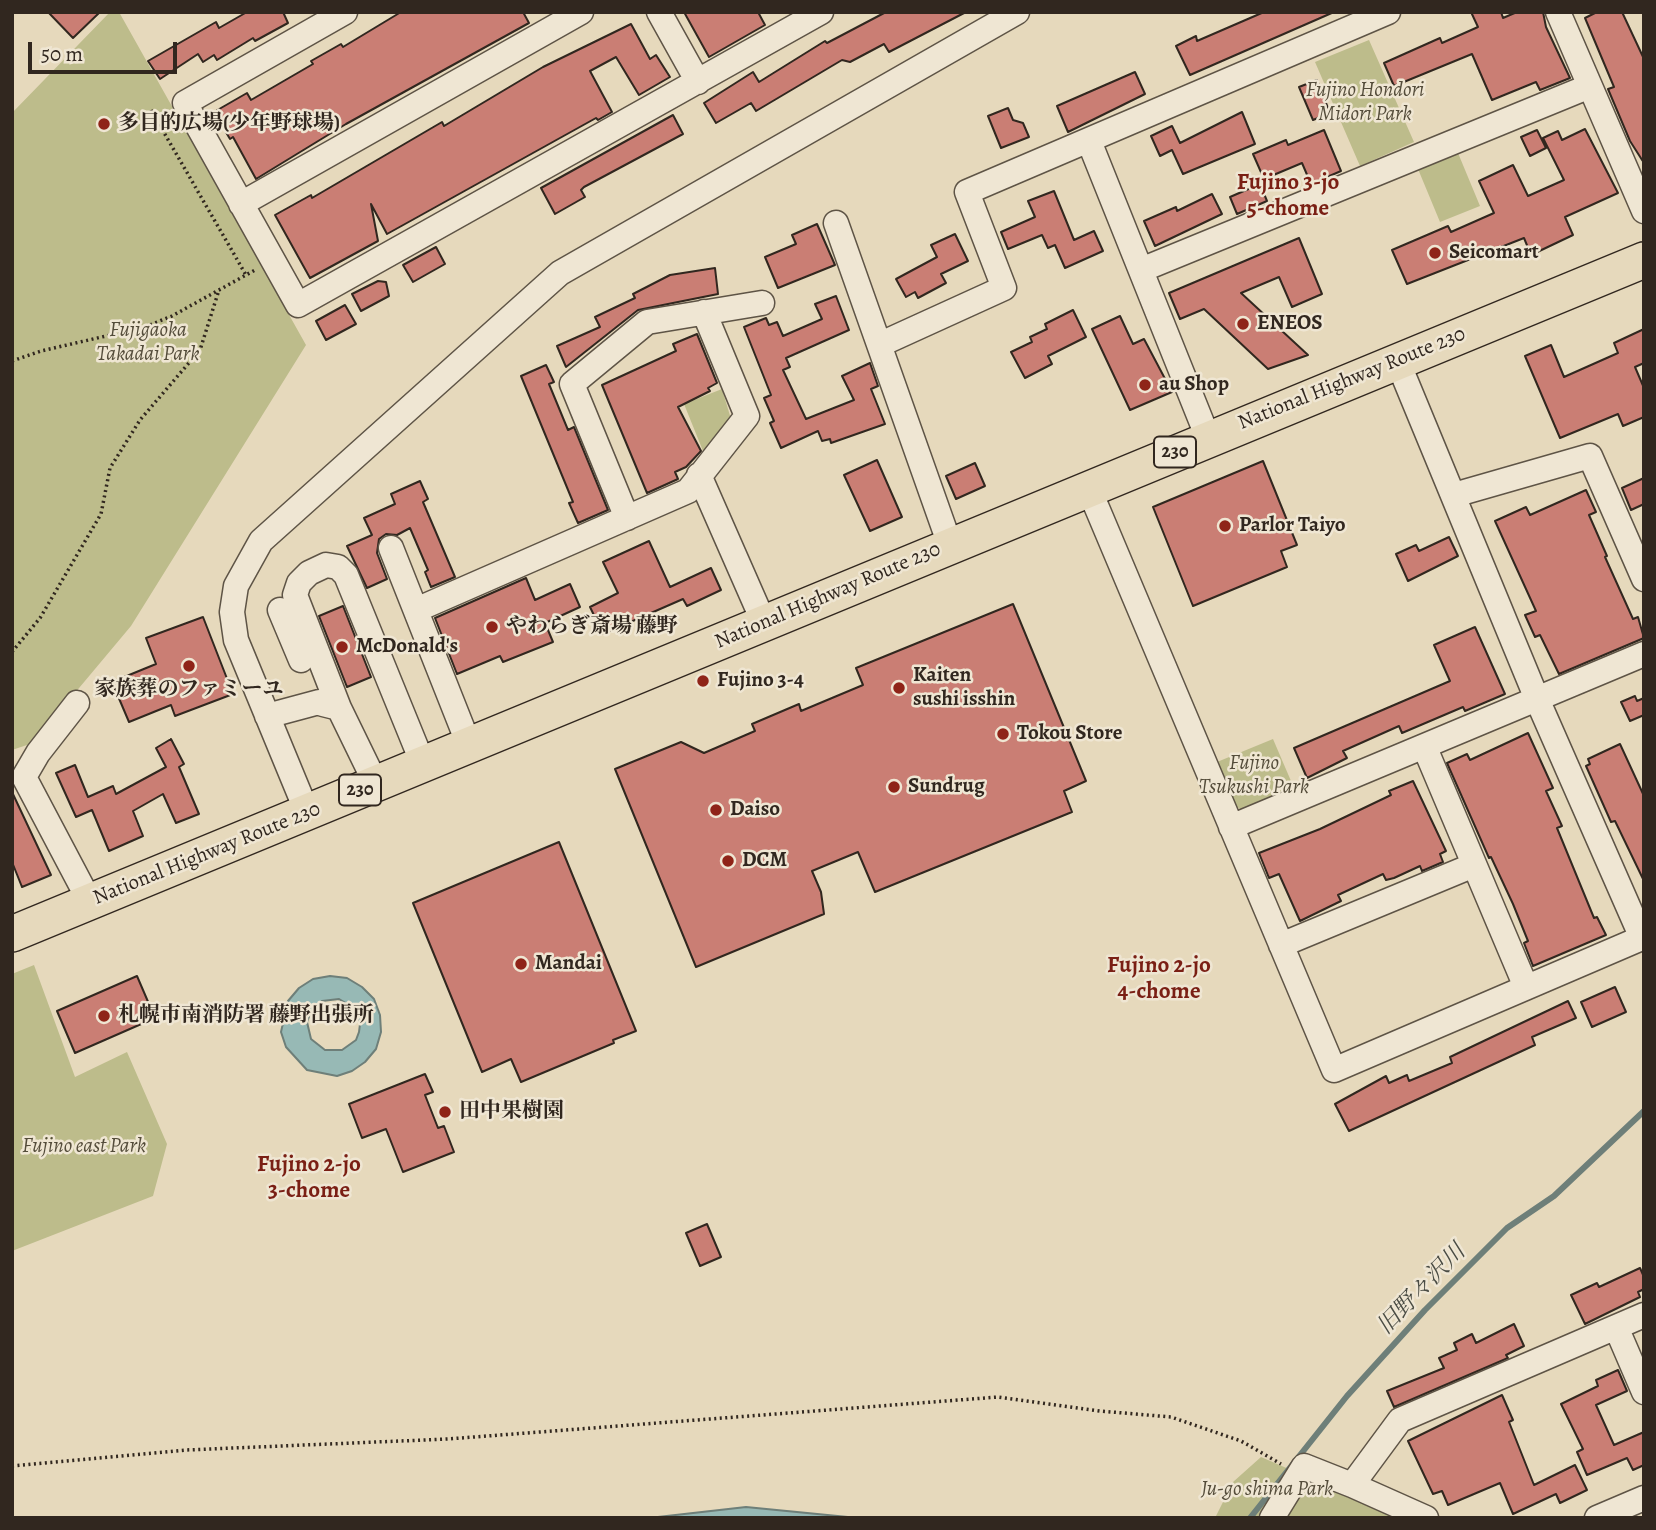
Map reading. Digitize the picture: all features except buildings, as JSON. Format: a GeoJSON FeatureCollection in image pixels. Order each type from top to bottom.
{"type":"FeatureCollection","features":[{"type":"Feature","properties":{"kind":"highway","name":"National Highway Route 230"},"geometry":{"type":"LineString","coordinates":[[12,934],[1644,260]]}},
{"type":"Feature","properties":{"kind":"street"},"geometry":{"type":"LineString","coordinates":[[345,12],[185,103],[298,305],[698,82],[795,18],[821,12]]}},
{"type":"Feature","properties":{"kind":"street"},"geometry":{"type":"LineString","coordinates":[[241,204],[581,12]]}},
{"type":"Feature","properties":{"kind":"street"},"geometry":{"type":"LineString","coordinates":[[659,12],[698,82]]}},
{"type":"Feature","properties":{"kind":"street"},"geometry":{"type":"LineString","coordinates":[[307,812],[236,640],[232,612],[236,586],[261,541],[560,273],[1017,12]]}},
{"type":"Feature","properties":{"kind":"street"},"geometry":{"type":"LineString","coordinates":[[881,344],[1004,288],[967,192],[1388,12]]}},
{"type":"Feature","properties":{"kind":"street"},"geometry":{"type":"LineString","coordinates":[[1558,12],[1644,211]]}},
{"type":"Feature","properties":{"kind":"street"},"geometry":{"type":"LineString","coordinates":[[1141,270],[1590,86]]}},
{"type":"Feature","properties":{"kind":"street"},"geometry":{"type":"LineString","coordinates":[[1089,141],[1208,439]]}},
{"type":"Feature","properties":{"kind":"street"},"geometry":{"type":"LineString","coordinates":[[836,223],[950,545]]}},
{"type":"Feature","properties":{"kind":"street"},"geometry":{"type":"LineString","coordinates":[[627,518],[572,384],[647,322],[762,303]]}},
{"type":"Feature","properties":{"kind":"street"},"geometry":{"type":"LineString","coordinates":[[416,610],[688,491],[747,416],[704,312]]}},
{"type":"Feature","properties":{"kind":"street"},"geometry":{"type":"LineString","coordinates":[[1089,489],[1334,1070],[1643,937],[1537,699],[1397,360]]}},
{"type":"Feature","properties":{"kind":"street"},"geometry":{"type":"LineString","coordinates":[[1454,495],[1590,456],[1644,579]]}},
{"type":"Feature","properties":{"kind":"street"},"geometry":{"type":"LineString","coordinates":[[699,475],[764,623]]}},
{"type":"Feature","properties":{"kind":"street"},"geometry":{"type":"LineString","coordinates":[[391,548],[468,745]]}},
{"type":"Feature","properties":{"kind":"street"},"geometry":{"type":"LineString","coordinates":[[329,705],[295,595],[299,583],[309,573],[326,565],[338,567],[346,576],[423,764]]}},
{"type":"Feature","properties":{"kind":"street"},"geometry":{"type":"LineString","coordinates":[[280,610],[329,705],[376,784]]}},
{"type":"Feature","properties":{"kind":"street"},"geometry":{"type":"LineString","coordinates":[[1231,827],[1644,654]]}},
{"type":"Feature","properties":{"kind":"street"},"geometry":{"type":"LineString","coordinates":[[77,703],[24,776],[90,902]]}},
{"type":"Feature","properties":{"kind":"street"},"geometry":{"type":"LineString","coordinates":[[267,716],[329,705]]}},
{"type":"Feature","properties":{"kind":"street"},"geometry":{"type":"LineString","coordinates":[[1425,748],[1526,987]]}},
{"type":"Feature","properties":{"kind":"street"},"geometry":{"type":"LineString","coordinates":[[1281,945],[1474,866]]}},
{"type":"Feature","properties":{"kind":"street"},"geometry":{"type":"LineString","coordinates":[[1352,1485],[1400,1420],[1644,1315]]}},
{"type":"Feature","properties":{"kind":"street"},"geometry":{"type":"LineString","coordinates":[[1616,1327],[1644,1392]]}},
{"type":"Feature","properties":{"kind":"street"},"geometry":{"type":"LineString","coordinates":[[1272,1518],[1304,1466],[1426,1518]]}},
{"type":"Feature","properties":{"kind":"street"},"geometry":{"type":"LineString","coordinates":[[1597,1518],[1644,1498]]}},
{"type":"Feature","properties":{"kind":"path"},"geometry":{"type":"LineString","coordinates":[[151,110],[246,275]]}},
{"type":"Feature","properties":{"kind":"path"},"geometry":{"type":"LineString","coordinates":[[12,361],[41,351],[145,327],[272,260]]}},
{"type":"Feature","properties":{"kind":"path"},"geometry":{"type":"LineString","coordinates":[[12,652],[40,618],[101,514],[110,468],[140,420],[200,350],[219,290]]}},
{"type":"Feature","properties":{"kind":"path"},"geometry":{"type":"LineString","coordinates":[[12,1466],[186,1450],[448,1439],[998,1397],[1100,1411],[1171,1417],[1241,1441],[1286,1467]]}},
{"type":"Feature","properties":{"kind":"green space","name":"Fujigaoka Takadai Park"},"geometry":{"type":"Polygon","coordinates":[[[110,12],[119,12],[306,345],[131,626],[33,743],[12,750],[12,113],[110,12]]]}},
{"type":"Feature","properties":{"kind":"green space","name":"Fujino Hondori Midori Park"},"geometry":{"type":"Polygon","coordinates":[[[1369,40],[1414,142],[1360,166],[1315,62],[1369,40]]]}},
{"type":"Feature","properties":{"kind":"green space"},"geometry":{"type":"Polygon","coordinates":[[[1458,153],[1480,206],[1440,222],[1418,169],[1458,153]]]}},
{"type":"Feature","properties":{"kind":"green space"},"geometry":{"type":"Polygon","coordinates":[[[722,389],[731,419],[703,451],[684,404],[722,389]]]}},
{"type":"Feature","properties":{"kind":"green space","name":"Fujino Tsukushi Park"},"geometry":{"type":"Polygon","coordinates":[[[1273,739],[1294,788],[1242,810],[1237,807],[1217,762],[1273,739]]]}},
{"type":"Feature","properties":{"kind":"green space","name":"Fujino east Park"},"geometry":{"type":"Polygon","coordinates":[[[34,965],[75,1077],[127,1052],[167,1144],[153,1196],[12,1251],[12,974],[34,965]]]}},
{"type":"Feature","properties":{"kind":"green space","name":"Ju-go shima Park"},"geometry":{"type":"Polygon","coordinates":[[[1261,1457],[1402,1518],[1215,1518],[1233,1482],[1261,1457]]]}},
{"type":"Feature","properties":{"kind":"water"},"geometry":{"type":"Polygon","coordinates":[[[330,976],[347,978],[362,987],[374,999],[380,1015],[381,1032],[376,1049],[365,1062],[352,1071],[337,1076],[307,1070],[286,1047],[281,1032],[288,1001],[299,988],[313,979],[330,976]],[[339,999],[322,1001],[310,1014],[307,1022],[311,1039],[325,1050],[342,1050],[356,1040],[360,1024],[354,1008],[339,999]]]}},
{"type":"Feature","properties":{"kind":"water"},"geometry":{"type":"Polygon","coordinates":[[[746,1507],[858,1518],[649,1518],[746,1507]]]}},
{"type":"Feature","properties":{"kind":"waterway","name":"旧野々沢川"},"geometry":{"type":"LineString","coordinates":[[1250,1518],[1347,1396],[1425,1310],[1507,1228],[1554,1196],[1644,1111]]}},
{"type":"Feature","properties":{"kind":"place","name":"多目的広場(少年野球場)"},"geometry":{"type":"Point","coordinates":[104,124]}},
{"type":"Feature","properties":{"kind":"place","name":"Seicomart"},"geometry":{"type":"Point","coordinates":[1435,253]}},
{"type":"Feature","properties":{"kind":"place","name":"ENEOS"},"geometry":{"type":"Point","coordinates":[1243,324]}},
{"type":"Feature","properties":{"kind":"place","name":"au Shop"},"geometry":{"type":"Point","coordinates":[1145,385]}},
{"type":"Feature","properties":{"kind":"place","name":"Parlor Taiyo"},"geometry":{"type":"Point","coordinates":[1225,526]}},
{"type":"Feature","properties":{"kind":"place","name":"やわらぎ斎場 藤野"},"geometry":{"type":"Point","coordinates":[492,627]}},
{"type":"Feature","properties":{"kind":"place","name":"McDonald's"},"geometry":{"type":"Point","coordinates":[342,647]}},
{"type":"Feature","properties":{"kind":"place","name":"家族葬のファミーユ"},"geometry":{"type":"Point","coordinates":[189,666]}},
{"type":"Feature","properties":{"kind":"place","name":"Fujino 3-4"},"geometry":{"type":"Point","coordinates":[703,681]}},
{"type":"Feature","properties":{"kind":"place","name":"Kaiten sushi isshin"},"geometry":{"type":"Point","coordinates":[899,688]}},
{"type":"Feature","properties":{"kind":"place","name":"Tokou Store"},"geometry":{"type":"Point","coordinates":[1003,734]}},
{"type":"Feature","properties":{"kind":"place","name":"Sundrug"},"geometry":{"type":"Point","coordinates":[894,787]}},
{"type":"Feature","properties":{"kind":"place","name":"Daiso"},"geometry":{"type":"Point","coordinates":[716,810]}},
{"type":"Feature","properties":{"kind":"place","name":"DCM"},"geometry":{"type":"Point","coordinates":[728,861]}},
{"type":"Feature","properties":{"kind":"place","name":"Mandai"},"geometry":{"type":"Point","coordinates":[521,964]}},
{"type":"Feature","properties":{"kind":"place","name":"札幌市南消防署 藤野出張所"},"geometry":{"type":"Point","coordinates":[104,1016]}},
{"type":"Feature","properties":{"kind":"place","name":"田中果樹園"},"geometry":{"type":"Point","coordinates":[445,1112]}},
{"type":"Feature","properties":{"kind":"district","name":"Fujino 3-jo 5-chome"},"geometry":{"type":"Point","coordinates":[1288,196]}},
{"type":"Feature","properties":{"kind":"district","name":"Fujino 2-jo 4-chome"},"geometry":{"type":"Point","coordinates":[1159,979]}},
{"type":"Feature","properties":{"kind":"district","name":"Fujino 2-jo 3-chome"},"geometry":{"type":"Point","coordinates":[309,1178]}}]}
